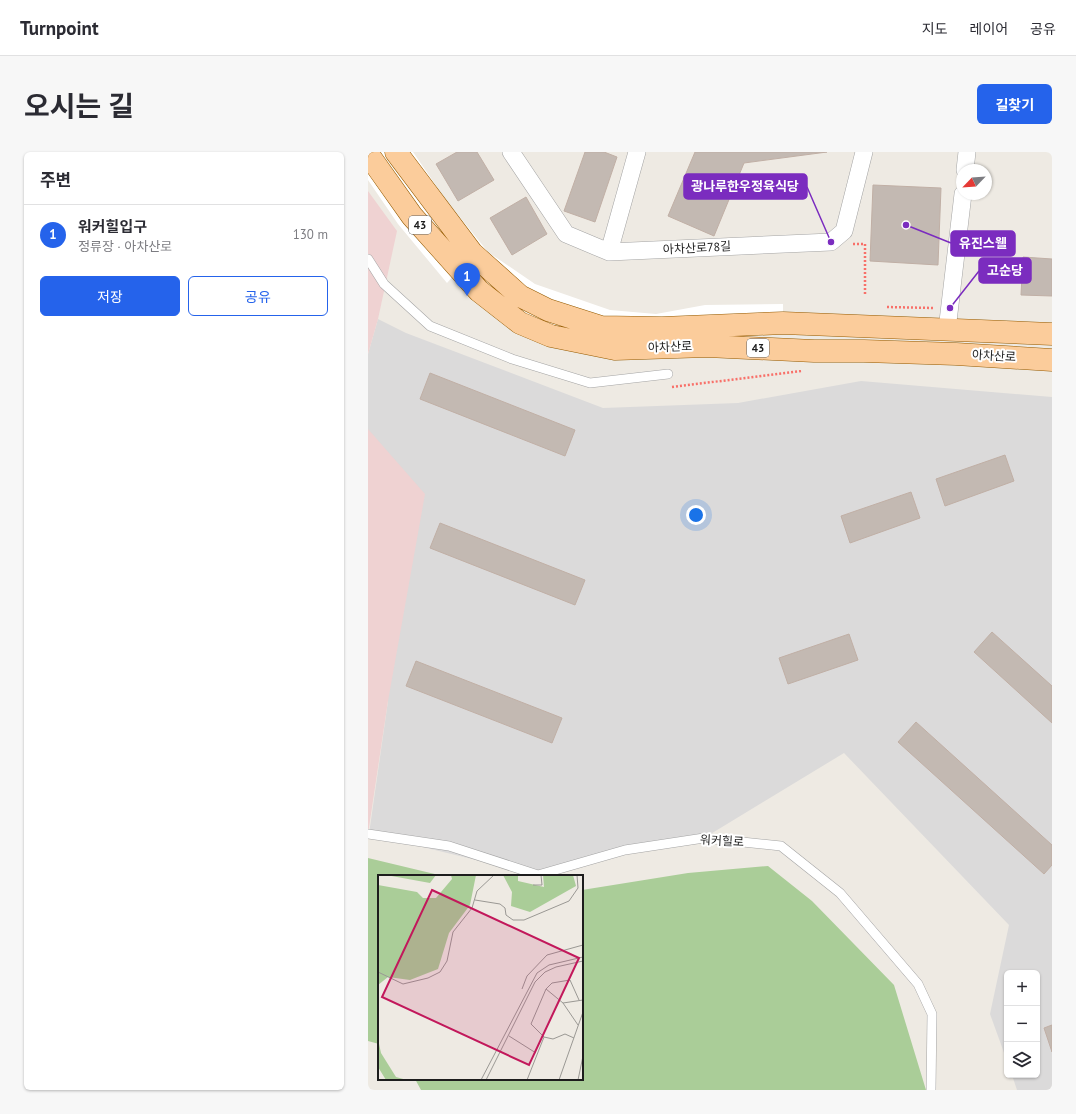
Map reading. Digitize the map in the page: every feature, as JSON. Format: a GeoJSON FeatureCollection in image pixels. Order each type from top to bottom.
{"type":"FeatureCollection","features":[{"type":"Feature","properties":{"kind":"main road","name":"아차산로"},"geometry":{"type":"LineString","coordinates":[[396,152],[472,253],[520,296],[548,310],[602,327],[662,328],[783,323],[1052,334]]}},
{"type":"Feature","properties":{"kind":"main road","name":"아차산로"},"geometry":{"type":"LineString","coordinates":[[368,154],[412,216],[479,291],[520,323],[551,336],[615,349],[707,346],[814,351],[956,354],[1052,360]]}},
{"type":"Feature","properties":{"kind":"street","name":"아차산로78길"},"geometry":{"type":"LineString","coordinates":[[511,152],[566,234],[609,252],[831,242]]}},
{"type":"Feature","properties":{"kind":"street"},"geometry":{"type":"LineString","coordinates":[[609,252],[637,152]]}},
{"type":"Feature","properties":{"kind":"street"},"geometry":{"type":"LineString","coordinates":[[831,242],[844,231],[864,152]]}},
{"type":"Feature","properties":{"kind":"street"},"geometry":{"type":"LineString","coordinates":[[966,164],[967,152]]}},
{"type":"Feature","properties":{"kind":"street"},"geometry":{"type":"LineString","coordinates":[[947,330],[962,200]]}},
{"type":"Feature","properties":{"kind":"lane"},"geometry":{"type":"LineString","coordinates":[[368,259],[384,284],[430,326],[512,359],[590,383],[668,374]]}},
{"type":"Feature","properties":{"kind":"lane","name":"워커힐로"},"geometry":{"type":"LineString","coordinates":[[368,834],[449,846],[538,875],[625,850],[704,838],[781,846],[840,893],[918,984],[932,1014],[931,1090]]}},
{"type":"Feature","properties":{"kind":"path"},"geometry":{"type":"LineString","coordinates":[[831,242],[865,244],[865,296]]}},
{"type":"Feature","properties":{"kind":"path"},"geometry":{"type":"LineString","coordinates":[[667,387],[807,370]]}},
{"type":"Feature","properties":{"kind":"shaded area"},"geometry":{"type":"Polygon","coordinates":[[[368,191],[397,231],[378,319],[368,354],[368,191]]]}},
{"type":"Feature","properties":{"kind":"shaded area"},"geometry":{"type":"Polygon","coordinates":[[[378,319],[406,333],[603,408],[738,403],[861,381],[1052,397],[1052,1090],[1017,1090],[1013,1078],[1040,1078],[1040,970],[1004,970],[1004,1053],[990,1014],[1009,925],[844,753],[704,838],[625,850],[538,875],[369,834],[388,701],[368,434],[368,354],[378,319]]]}},
{"type":"Feature","properties":{"kind":"shaded area"},"geometry":{"type":"Polygon","coordinates":[[[368,429],[425,494],[388,701],[368,834],[368,429]]]}},
{"type":"Feature","properties":{"kind":"green space"},"geometry":{"type":"Polygon","coordinates":[[[368,858],[439,875],[378,875],[378,1044],[368,1041],[368,858]]]}},
{"type":"Feature","properties":{"kind":"green space"},"geometry":{"type":"Polygon","coordinates":[[[768,866],[812,901],[894,985],[926,1090],[421,1090],[416,1080],[583,1080],[583,890],[688,873],[768,866]]]}},
{"type":"Feature","properties":{"kind":"pier"},"geometry":{"type":"Polygon","coordinates":[[[368,152],[413,152],[446,200],[488,252],[535,284],[610,310],[656,314],[705,305],[783,304],[783,333],[609,337],[517,317],[455,274],[447,283],[398,224],[368,180],[368,152]]]}},
{"type":"Feature","properties":{"kind":"building"},"geometry":{"type":"Polygon","coordinates":[[[457,152],[477,152],[494,180],[458,201],[436,164],[457,152]]]}},
{"type":"Feature","properties":{"kind":"building"},"geometry":{"type":"Polygon","coordinates":[[[585,152],[604,152],[617,157],[595,222],[564,211],[585,152]]]}},
{"type":"Feature","properties":{"kind":"building"},"geometry":{"type":"Polygon","coordinates":[[[695,152],[827,152],[744,163],[714,236],[668,216],[695,152]]]}},
{"type":"Feature","properties":{"kind":"building"},"geometry":{"type":"Polygon","coordinates":[[[873,185],[941,188],[938,265],[870,261],[873,185]]]}},
{"type":"Feature","properties":{"kind":"building"},"geometry":{"type":"Polygon","coordinates":[[[526,197],[547,234],[512,255],[490,218],[526,197]]]}},
{"type":"Feature","properties":{"kind":"building"},"geometry":{"type":"Polygon","coordinates":[[[1023,257],[1052,259],[1052,296],[1021,295],[1023,257]]]}},
{"type":"Feature","properties":{"kind":"building"},"geometry":{"type":"Polygon","coordinates":[[[430,373],[575,430],[565,456],[420,399],[430,373]]]}},
{"type":"Feature","properties":{"kind":"building"},"geometry":{"type":"Polygon","coordinates":[[[1005,455],[1014,481],[945,506],[936,479],[1005,455]]]}},
{"type":"Feature","properties":{"kind":"building"},"geometry":{"type":"Polygon","coordinates":[[[911,492],[920,518],[850,543],[841,516],[911,492]]]}},
{"type":"Feature","properties":{"kind":"building"},"geometry":{"type":"Polygon","coordinates":[[[440,523],[585,580],[575,605],[430,548],[440,523]]]}},
{"type":"Feature","properties":{"kind":"building"},"geometry":{"type":"Polygon","coordinates":[[[992,632],[1052,686],[1052,723],[974,652],[992,632]]]}},
{"type":"Feature","properties":{"kind":"building"},"geometry":{"type":"Polygon","coordinates":[[[849,634],[858,660],[788,684],[779,658],[849,634]]]}},
{"type":"Feature","properties":{"kind":"building"},"geometry":{"type":"Polygon","coordinates":[[[416,661],[562,718],[552,743],[406,686],[416,661]]]}},
{"type":"Feature","properties":{"kind":"building"},"geometry":{"type":"Polygon","coordinates":[[[916,722],[1052,845],[1052,865],[1044,874],[898,742],[916,722]]]}},
{"type":"Feature","properties":{"kind":"building"},"geometry":{"type":"Polygon","coordinates":[[[1052,1025],[1052,1052],[1044,1028],[1052,1025]]]}},
{"type":"Feature","properties":{"kind":"place","name":"유진스웰"},"geometry":{"type":"Point","coordinates":[906,225]}},
{"type":"Feature","properties":{"kind":"place","name":"광나루한우정육식당"},"geometry":{"type":"Point","coordinates":[831,242]}},
{"type":"Feature","properties":{"kind":"place","name":"워커힐입구"},"geometry":{"type":"Point","coordinates":[467,296]}},
{"type":"Feature","properties":{"kind":"place","name":"고순당"},"geometry":{"type":"Point","coordinates":[950,308]}}]}
